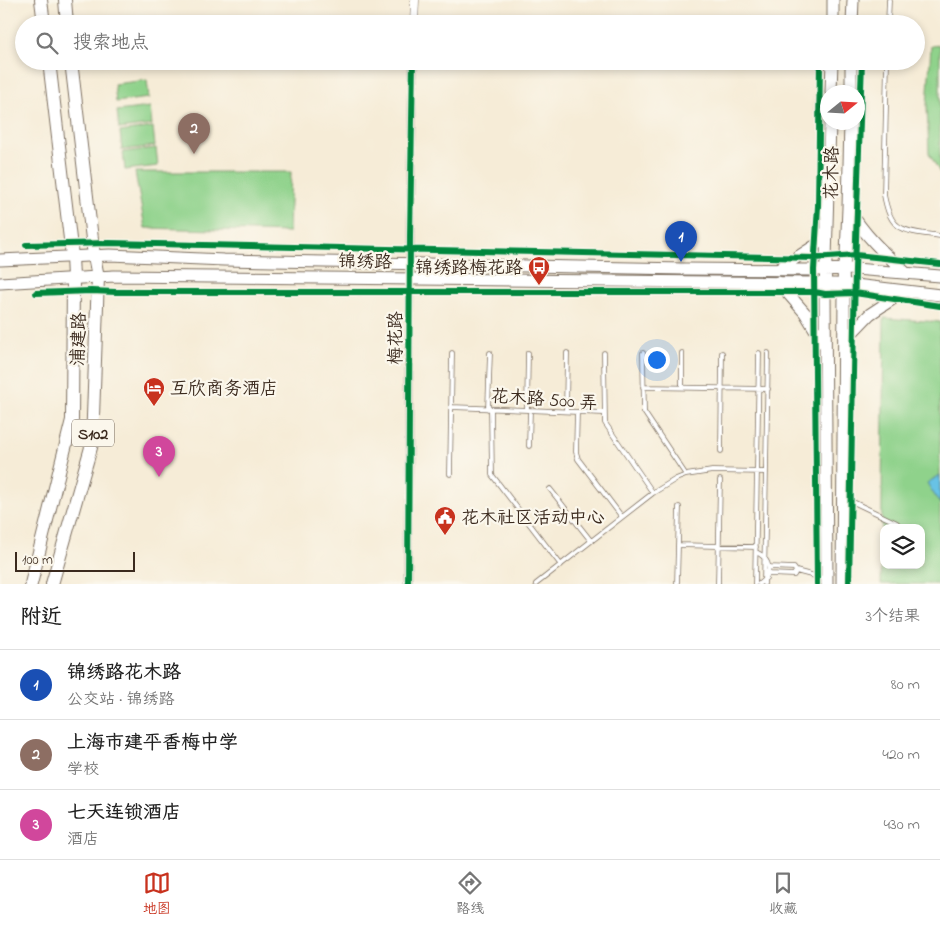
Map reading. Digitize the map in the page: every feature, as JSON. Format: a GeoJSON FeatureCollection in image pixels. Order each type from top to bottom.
{"type":"FeatureCollection","features":[{"type":"Feature","properties":{"kind":"main road"},"geometry":{"type":"LineString","coordinates":[[41,0],[43,15]]}},
{"type":"Feature","properties":{"kind":"main road"},"geometry":{"type":"LineString","coordinates":[[65,0],[66,15]]}},
{"type":"Feature","properties":{"kind":"main road"},"geometry":{"type":"LineString","coordinates":[[833,0],[833,15]]}},
{"type":"Feature","properties":{"kind":"main road"},"geometry":{"type":"LineString","coordinates":[[852,15],[853,0]]}},
{"type":"Feature","properties":{"kind":"main road","name":"浦建路"},"geometry":{"type":"LineString","coordinates":[[31,584],[72,420],[74,278],[50,70]]}},
{"type":"Feature","properties":{"kind":"main road","name":"浦建路"},"geometry":{"type":"LineString","coordinates":[[52,584],[92,444],[98,277],[72,70]]}},
{"type":"Feature","properties":{"kind":"main road"},"geometry":{"type":"LineString","coordinates":[[831,85],[832,70]]}},
{"type":"Feature","properties":{"kind":"main road"},"geometry":{"type":"LineString","coordinates":[[851,85],[852,70]]}},
{"type":"Feature","properties":{"kind":"main road","name":"花木路"},"geometry":{"type":"LineString","coordinates":[[827,582],[825,269],[830,130]]}},
{"type":"Feature","properties":{"kind":"main road","name":"花木路"},"geometry":{"type":"LineString","coordinates":[[842,584],[843,269],[846,254],[850,130]]}},
{"type":"Feature","properties":{"kind":"main road"},"geometry":{"type":"LineString","coordinates":[[848,208],[857,223],[873,242],[905,272]]}},
{"type":"Feature","properties":{"kind":"main road"},"geometry":{"type":"LineString","coordinates":[[778,269],[816,245],[827,230]]}},
{"type":"Feature","properties":{"kind":"main road","name":"锦绣路"},"geometry":{"type":"LineString","coordinates":[[0,260],[94,256],[674,269],[843,269],[940,276]]}},
{"type":"Feature","properties":{"kind":"main road","name":"锦绣路"},"geometry":{"type":"LineString","coordinates":[[0,283],[114,276],[814,282],[940,295]]}},
{"type":"Feature","properties":{"kind":"main road"},"geometry":{"type":"LineString","coordinates":[[778,282],[805,313],[825,346]]}},
{"type":"Feature","properties":{"kind":"main road"},"geometry":{"type":"LineString","coordinates":[[844,341],[870,314],[905,291]]}},
{"type":"Feature","properties":{"kind":"street"},"geometry":{"type":"LineString","coordinates":[[414,15],[415,0]]}},
{"type":"Feature","properties":{"kind":"street","name":"梅花路"},"geometry":{"type":"LineString","coordinates":[[408,584],[410,263],[414,70]]}},
{"type":"Feature","properties":{"kind":"lane"},"geometry":{"type":"LineString","coordinates":[[888,15],[889,0]]}},
{"type":"Feature","properties":{"kind":"lane"},"geometry":{"type":"LineString","coordinates":[[888,70],[884,196],[888,211],[897,225],[912,232],[940,236]]}},
{"type":"Feature","properties":{"kind":"lane"},"geometry":{"type":"LineString","coordinates":[[450,474],[452,353]]}},
{"type":"Feature","properties":{"kind":"lane"},"geometry":{"type":"LineString","coordinates":[[490,353],[492,475],[561,565]]}},
{"type":"Feature","properties":{"kind":"lane"},"geometry":{"type":"LineString","coordinates":[[528,353],[529,446]]}},
{"type":"Feature","properties":{"kind":"lane"},"geometry":{"type":"LineString","coordinates":[[566,412],[567,353]]}},
{"type":"Feature","properties":{"kind":"lane"},"geometry":{"type":"LineString","coordinates":[[604,353],[604,413]]}},
{"type":"Feature","properties":{"kind":"lane"},"geometry":{"type":"LineString","coordinates":[[643,353],[643,406],[646,418],[686,475]]}},
{"type":"Feature","properties":{"kind":"lane"},"geometry":{"type":"LineString","coordinates":[[682,353],[682,387]]}},
{"type":"Feature","properties":{"kind":"lane"},"geometry":{"type":"LineString","coordinates":[[721,451],[722,353]]}},
{"type":"Feature","properties":{"kind":"lane"},"geometry":{"type":"LineString","coordinates":[[678,545],[756,549],[765,557],[769,567],[769,574],[764,582],[757,584],[756,549],[759,353]]}},
{"type":"Feature","properties":{"kind":"lane"},"geometry":{"type":"LineString","coordinates":[[764,582],[768,353]]}},
{"type":"Feature","properties":{"kind":"lane"},"geometry":{"type":"LineString","coordinates":[[643,386],[768,389]]}},
{"type":"Feature","properties":{"kind":"lane","name":"花木路 500 弄"},"geometry":{"type":"LineString","coordinates":[[451,407],[604,413],[607,428],[653,493]]}},
{"type":"Feature","properties":{"kind":"lane"},"geometry":{"type":"LineString","coordinates":[[577,412],[576,452],[578,458],[622,517]]}},
{"type":"Feature","properties":{"kind":"lane"},"geometry":{"type":"LineString","coordinates":[[536,584],[667,483],[686,475],[724,470],[766,472]]}},
{"type":"Feature","properties":{"kind":"lane"},"geometry":{"type":"LineString","coordinates":[[718,584],[720,480]]}},
{"type":"Feature","properties":{"kind":"lane"},"geometry":{"type":"LineString","coordinates":[[550,489],[591,541]]}},
{"type":"Feature","properties":{"kind":"lane"},"geometry":{"type":"LineString","coordinates":[[851,501],[897,523]]}},
{"type":"Feature","properties":{"kind":"lane"},"geometry":{"type":"LineString","coordinates":[[677,584],[679,507]]}},
{"type":"Feature","properties":{"kind":"lane"},"geometry":{"type":"LineString","coordinates":[[769,567],[794,568],[796,571],[827,582]]}},
{"type":"Feature","properties":{"kind":"lane"},"geometry":{"type":"LineString","coordinates":[[769,574],[794,574],[796,571]]}},
{"type":"Feature","properties":{"kind":"green space"},"geometry":{"type":"Polygon","coordinates":[[[940,45],[940,173],[929,153],[927,106],[931,46],[940,45]]]}},
{"type":"Feature","properties":{"kind":"green space"},"geometry":{"type":"Polygon","coordinates":[[[147,80],[149,98],[116,102],[114,84],[147,80]]]}},
{"type":"Feature","properties":{"kind":"green space"},"geometry":{"type":"Polygon","coordinates":[[[150,107],[152,125],[119,129],[117,111],[150,107]]]}},
{"type":"Feature","properties":{"kind":"green space"},"geometry":{"type":"Polygon","coordinates":[[[153,127],[155,146],[122,150],[120,132],[153,127]]]}},
{"type":"Feature","properties":{"kind":"green space"},"geometry":{"type":"Polygon","coordinates":[[[156,148],[158,166],[125,170],[123,152],[156,148]]]}},
{"type":"Feature","properties":{"kind":"green space"},"geometry":{"type":"Polygon","coordinates":[[[135,172],[291,172],[289,232],[145,228],[135,172]]]}},
{"type":"Feature","properties":{"kind":"green space"},"geometry":{"type":"Polygon","coordinates":[[[884,318],[940,322],[940,584],[881,584],[881,569],[925,569],[925,524],[882,524],[884,318]]]}},
{"type":"Feature","properties":{"kind":"water"},"geometry":{"type":"Polygon","coordinates":[[[940,475],[940,504],[927,483],[940,475]]]}},
{"type":"Feature","properties":{"kind":"cycle path"},"geometry":{"type":"LineString","coordinates":[[408,584],[413,70]]}},
{"type":"Feature","properties":{"kind":"cycle path"},"geometry":{"type":"LineString","coordinates":[[817,584],[814,270],[818,206],[820,70]]}},
{"type":"Feature","properties":{"kind":"cycle path"},"geometry":{"type":"LineString","coordinates":[[849,584],[855,269],[862,70]]}},
{"type":"Feature","properties":{"kind":"cycle path"},"geometry":{"type":"LineString","coordinates":[[26,245],[109,243],[815,258],[856,255],[940,264]]}},
{"type":"Feature","properties":{"kind":"cycle path"},"geometry":{"type":"LineString","coordinates":[[36,293],[91,291],[815,292],[825,294],[855,293],[940,306]]}},
{"type":"Feature","properties":{"kind":"place","name":"上海市建平香梅中学"},"geometry":{"type":"Point","coordinates":[194,154]}},
{"type":"Feature","properties":{"kind":"place","name":"锦绣路花木路"},"geometry":{"type":"Point","coordinates":[681,262]}},
{"type":"Feature","properties":{"kind":"place","name":"锦绣路梅花路"},"geometry":{"type":"Point","coordinates":[539,286]}},
{"type":"Feature","properties":{"kind":"place","name":"互欣商务酒店"},"geometry":{"type":"Point","coordinates":[154,407]}},
{"type":"Feature","properties":{"kind":"place","name":"七天连锁酒店"},"geometry":{"type":"Point","coordinates":[159,477]}},
{"type":"Feature","properties":{"kind":"place","name":"花木社区活动中心"},"geometry":{"type":"Point","coordinates":[445,536]}}]}
